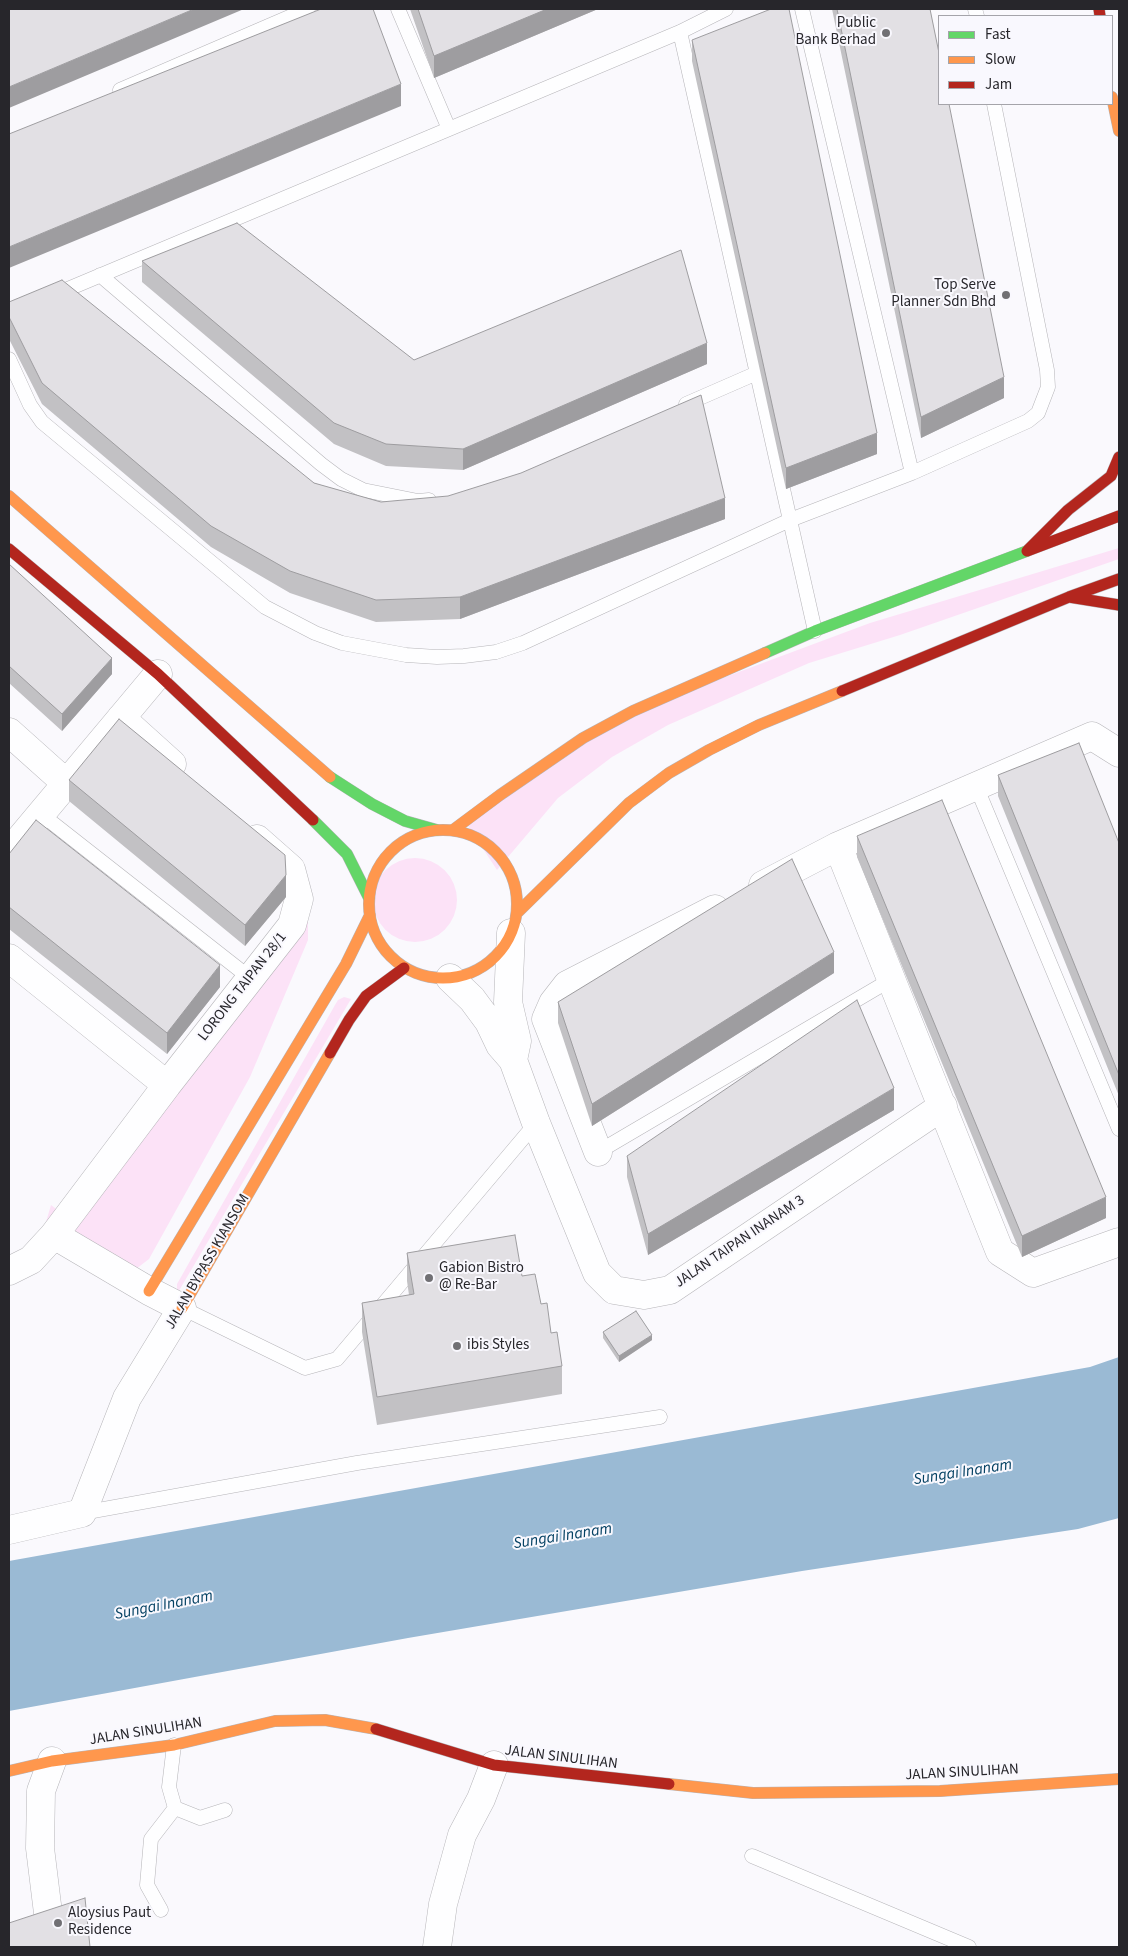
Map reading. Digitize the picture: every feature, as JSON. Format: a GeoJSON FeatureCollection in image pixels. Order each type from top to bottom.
{"type":"FeatureCollection","features":[{"type":"Feature","properties":{"kind":"street"},"geometry":{"type":"LineString","coordinates":[[1113,102],[1119,131]]}},
{"type":"Feature","properties":{"kind":"street"},"geometry":{"type":"LineString","coordinates":[[1028,550],[1068,510],[1110,476],[1119,457]]}},
{"type":"Feature","properties":{"kind":"street"},"geometry":{"type":"LineString","coordinates":[[9,496],[337,783],[405,821],[437,830]]}},
{"type":"Feature","properties":{"kind":"street"},"geometry":{"type":"LineString","coordinates":[[453,830],[538,768],[591,734],[633,711],[814,631],[1119,516]]}},
{"type":"Feature","properties":{"kind":"street"},"geometry":{"type":"LineString","coordinates":[[9,548],[158,674],[347,854],[369,898]]}},
{"type":"Feature","properties":{"kind":"street"},"geometry":{"type":"LineString","coordinates":[[514,923],[629,803],[669,773],[760,725],[1069,597],[1119,579]]}},
{"type":"Feature","properties":{"kind":"street"},"geometry":{"type":"LineString","coordinates":[[1069,597],[1119,605]]}},
{"type":"Feature","properties":{"kind":"street"},"geometry":{"type":"LineString","coordinates":[[9,852],[158,674]]}},
{"type":"Feature","properties":{"kind":"street"},"geometry":{"type":"LineString","coordinates":[[121,718],[188,777]]}},
{"type":"Feature","properties":{"kind":"street"},"geometry":{"type":"LineString","coordinates":[[9,732],[66,783]]}},
{"type":"Feature","properties":{"kind":"street"},"geometry":{"type":"LineString","coordinates":[[598,1152],[546,1019],[553,1003],[567,985],[838,846],[1092,736],[1119,753]]}},
{"type":"Feature","properties":{"kind":"street","name":"LORONG TAIPAN 28/1"},"geometry":{"type":"LineString","coordinates":[[9,1271],[31,1260],[54,1235],[167,1085],[292,925],[298,900],[291,869],[239,823]]}},
{"type":"Feature","properties":{"kind":"street"},"geometry":{"type":"LineString","coordinates":[[437,830],[453,830],[475,837],[494,850],[508,868],[516,890],[514,923],[504,946],[494,958],[469,974],[440,979],[422,976],[404,968],[388,954],[376,936],[370,916],[369,898],[374,877],[384,859],[399,844],[417,834],[437,830]]}},
{"type":"Feature","properties":{"kind":"street"},"geometry":{"type":"LineString","coordinates":[[838,846],[1000,1252],[1033,1273],[1119,1242]]}},
{"type":"Feature","properties":{"kind":"street"},"geometry":{"type":"LineString","coordinates":[[149,1291],[346,964],[370,916]]}},
{"type":"Feature","properties":{"kind":"street","name":"JALAN TAIPAN INANAM 3"},"geometry":{"type":"LineString","coordinates":[[513,1060],[517,1041],[512,1028],[508,996],[514,923]]}},
{"type":"Feature","properties":{"kind":"street"},"geometry":{"type":"LineString","coordinates":[[9,958],[167,1085]]}},
{"type":"Feature","properties":{"kind":"street","name":"JALAN BYPASS KIANSOM"},"geometry":{"type":"LineString","coordinates":[[82,1513],[128,1398],[349,1020],[366,996],[404,968]]}},
{"type":"Feature","properties":{"kind":"street","name":"JALAN TAIPAN INANAM 3"},"geometry":{"type":"LineString","coordinates":[[450,978],[472,999],[489,1022],[500,1045],[513,1060],[536,1123],[597,1274],[614,1290],[644,1295],[670,1290],[943,1106]]}},
{"type":"Feature","properties":{"kind":"street"},"geometry":{"type":"LineString","coordinates":[[54,1235],[149,1291],[182,1308]]}},
{"type":"Feature","properties":{"kind":"street"},"geometry":{"type":"LineString","coordinates":[[9,1530],[82,1513]]}},
{"type":"Feature","properties":{"kind":"street","name":"JALAN SINULIHAN"},"geometry":{"type":"LineString","coordinates":[[9,1771],[52,1761],[174,1745],[275,1721],[324,1720],[368,1727],[494,1765],[753,1793],[940,1791],[1119,1779]]}},
{"type":"Feature","properties":{"kind":"street"},"geometry":{"type":"LineString","coordinates":[[48,1914],[40,1848],[41,1791],[52,1761]]}},
{"type":"Feature","properties":{"kind":"street"},"geometry":{"type":"LineString","coordinates":[[437,1947],[443,1904],[462,1835],[494,1765]]}},
{"type":"Feature","properties":{"kind":"lane"},"geometry":{"type":"LineString","coordinates":[[108,95],[308,9]]}},
{"type":"Feature","properties":{"kind":"lane"},"geometry":{"type":"LineString","coordinates":[[398,9],[449,129]]}},
{"type":"Feature","properties":{"kind":"lane"},"geometry":{"type":"LineString","coordinates":[[45,298],[680,32],[726,9]]}},
{"type":"Feature","properties":{"kind":"lane"},"geometry":{"type":"LineString","coordinates":[[802,9],[912,473]]}},
{"type":"Feature","properties":{"kind":"lane"},"geometry":{"type":"LineString","coordinates":[[680,32],[814,631]]}},
{"type":"Feature","properties":{"kind":"lane"},"geometry":{"type":"LineString","coordinates":[[9,359],[30,405],[42,422],[265,607],[315,633],[342,643],[406,655],[464,656],[496,652],[523,643],[790,520],[912,473],[1028,422],[1038,413],[1048,387],[1047,370],[994,105]]}},
{"type":"Feature","properties":{"kind":"lane"},"geometry":{"type":"LineString","coordinates":[[100,275],[341,479],[363,490],[418,501],[447,500]]}},
{"type":"Feature","properties":{"kind":"lane"},"geometry":{"type":"LineString","coordinates":[[676,408],[757,373]]}},
{"type":"Feature","properties":{"kind":"lane"},"geometry":{"type":"LineString","coordinates":[[976,786],[1119,1129]]}},
{"type":"Feature","properties":{"kind":"lane"},"geometry":{"type":"LineString","coordinates":[[41,814],[250,978]]}},
{"type":"Feature","properties":{"kind":"lane"},"geometry":{"type":"LineString","coordinates":[[598,1152],[892,978]]}},
{"type":"Feature","properties":{"kind":"lane"},"geometry":{"type":"LineString","coordinates":[[182,1308],[305,1368],[337,1359],[536,1123]]}},
{"type":"Feature","properties":{"kind":"lane"},"geometry":{"type":"LineString","coordinates":[[82,1513],[357,1463],[660,1417]]}},
{"type":"Feature","properties":{"kind":"lane"},"geometry":{"type":"LineString","coordinates":[[174,1745],[169,1787],[175,1808]]}},
{"type":"Feature","properties":{"kind":"lane"},"geometry":{"type":"LineString","coordinates":[[175,1808],[200,1818],[224,1810]]}},
{"type":"Feature","properties":{"kind":"lane"},"geometry":{"type":"LineString","coordinates":[[161,1910],[147,1885],[151,1840],[175,1808]]}},
{"type":"Feature","properties":{"kind":"lane"},"geometry":{"type":"LineString","coordinates":[[752,1856],[969,1947]]}},
{"type":"Feature","properties":{"kind":"shaded area"},"geometry":{"type":"Polygon","coordinates":[[[1119,548],[1119,559],[900,635],[809,663],[668,725],[612,757],[558,798],[497,870],[466,823],[594,726],[870,623],[1119,548]]]}},
{"type":"Feature","properties":{"kind":"shaded area"},"geometry":{"type":"Polygon","coordinates":[[[415,858],[431,861],[450,877],[454,884],[457,900],[454,916],[438,935],[431,939],[415,942],[399,939],[380,923],[376,916],[373,900],[376,884],[392,865],[399,861],[415,858]]]}},
{"type":"Feature","properties":{"kind":"shaded area"},"geometry":{"type":"Polygon","coordinates":[[[308,893],[308,940],[250,1077],[149,1259],[136,1269],[52,1236],[46,1222],[51,1205],[71,1220],[308,893]]]}},
{"type":"Feature","properties":{"kind":"shaded area"},"geometry":{"type":"Polygon","coordinates":[[[344,997],[351,999],[177,1294],[177,1284],[335,1005],[338,1000],[344,997]]]}},
{"type":"Feature","properties":{"kind":"water","name":"Sungai Inanam"},"geometry":{"type":"Polygon","coordinates":[[[1119,1357],[1119,1518],[1078,1529],[802,1571],[408,1638],[9,1711],[9,1561],[1090,1367],[1119,1357]]]}},
{"type":"Feature","properties":{"kind":"building"},"geometry":{"type":"Polygon","coordinates":[[[9,9],[194,9],[9,87],[9,9]]]}},
{"type":"Feature","properties":{"kind":"building"},"geometry":{"type":"Polygon","coordinates":[[[321,9],[373,9],[401,84],[9,247],[9,134],[321,9]]]}},
{"type":"Feature","properties":{"kind":"building"},"geometry":{"type":"Polygon","coordinates":[[[418,9],[547,9],[434,56],[418,9]]]}},
{"type":"Feature","properties":{"kind":"building"},"geometry":{"type":"Polygon","coordinates":[[[771,9],[789,9],[877,433],[786,468],[692,40],[771,9]]]}},
{"type":"Feature","properties":{"kind":"building"},"geometry":{"type":"Polygon","coordinates":[[[837,9],[930,9],[938,48],[938,105],[949,105],[1004,377],[921,417],[837,9]]]}},
{"type":"Feature","properties":{"kind":"building"},"geometry":{"type":"Polygon","coordinates":[[[237,223],[414,360],[681,250],[707,343],[463,449],[386,444],[334,423],[142,261],[237,223]]]}},
{"type":"Feature","properties":{"kind":"building"},"geometry":{"type":"Polygon","coordinates":[[[62,280],[314,483],[381,502],[448,496],[521,473],[701,395],[725,498],[460,597],[376,600],[290,571],[211,526],[42,383],[9,317],[9,302],[62,280]]]}},
{"type":"Feature","properties":{"kind":"building"},"geometry":{"type":"Polygon","coordinates":[[[9,564],[112,658],[62,714],[9,666],[9,564]]]}},
{"type":"Feature","properties":{"kind":"building"},"geometry":{"type":"Polygon","coordinates":[[[119,719],[285,855],[286,875],[245,925],[69,780],[119,719]]]}},
{"type":"Feature","properties":{"kind":"building"},"geometry":{"type":"Polygon","coordinates":[[[1079,743],[1119,843],[1119,1075],[998,775],[1079,743]]]}},
{"type":"Feature","properties":{"kind":"building"},"geometry":{"type":"Polygon","coordinates":[[[942,800],[1106,1197],[1022,1236],[857,836],[942,800]]]}},
{"type":"Feature","properties":{"kind":"building"},"geometry":{"type":"Polygon","coordinates":[[[36,820],[220,965],[167,1033],[9,907],[9,854],[36,820]]]}},
{"type":"Feature","properties":{"kind":"building"},"geometry":{"type":"Polygon","coordinates":[[[792,859],[834,952],[592,1104],[558,1002],[792,859]]]}},
{"type":"Feature","properties":{"kind":"building"},"geometry":{"type":"Polygon","coordinates":[[[857,1000],[894,1088],[648,1234],[627,1156],[857,1000]]]}},
{"type":"Feature","properties":{"kind":"building","name":"ibis Styles"},"geometry":{"type":"Polygon","coordinates":[[[515,1235],[522,1276],[535,1274],[541,1304],[547,1303],[551,1333],[557,1332],[562,1366],[377,1397],[362,1303],[414,1294],[407,1253],[515,1235]]]}},
{"type":"Feature","properties":{"kind":"building"},"geometry":{"type":"Polygon","coordinates":[[[636,1311],[652,1335],[619,1356],[603,1332],[636,1311]]]}},
{"type":"Feature","properties":{"kind":"building","name":"Aloysius Paut Residence"},"geometry":{"type":"Polygon","coordinates":[[[85,1898],[90,1947],[9,1947],[9,1923],[85,1898]]]}},
{"type":"Feature","properties":{"kind":"traffic: fast"},"geometry":{"type":"LineString","coordinates":[[765,653],[815,631],[1027,551]]}},
{"type":"Feature","properties":{"kind":"traffic: fast"},"geometry":{"type":"LineString","coordinates":[[330,777],[372,804],[405,821],[437,830]]}},
{"type":"Feature","properties":{"kind":"traffic: fast"},"geometry":{"type":"LineString","coordinates":[[313,820],[347,854],[369,898]]}},
{"type":"Feature","properties":{"kind":"traffic: slow"},"geometry":{"type":"LineString","coordinates":[[1113,102],[1119,131]]}},
{"type":"Feature","properties":{"kind":"traffic: slow"},"geometry":{"type":"LineString","coordinates":[[9,496],[330,777]]}},
{"type":"Feature","properties":{"kind":"traffic: slow"},"geometry":{"type":"LineString","coordinates":[[453,830],[583,738],[633,711],[765,653]]}},
{"type":"Feature","properties":{"kind":"traffic: slow"},"geometry":{"type":"LineString","coordinates":[[517,913],[629,803],[669,773],[759,725],[842,691]]}},
{"type":"Feature","properties":{"kind":"traffic: slow"},"geometry":{"type":"LineString","coordinates":[[443,830],[457,831],[471,836],[495,852],[511,876],[516,890],[517,904],[516,918],[511,932],[495,956],[471,972],[457,977],[443,978],[429,977],[415,972],[391,956],[375,932],[370,918],[369,904],[370,890],[375,876],[391,852],[415,836],[429,831],[443,830]]}},
{"type":"Feature","properties":{"kind":"traffic: slow"},"geometry":{"type":"LineString","coordinates":[[149,1291],[346,964],[370,915]]}},
{"type":"Feature","properties":{"kind":"traffic: slow"},"geometry":{"type":"LineString","coordinates":[[182,1308],[330,1053]]}},
{"type":"Feature","properties":{"kind":"traffic: slow"},"geometry":{"type":"LineString","coordinates":[[9,1771],[52,1761],[174,1745],[275,1721],[325,1720],[376,1729]]}},
{"type":"Feature","properties":{"kind":"traffic: slow"},"geometry":{"type":"LineString","coordinates":[[669,1784],[753,1793],[940,1791],[1119,1779]]}},
{"type":"Feature","properties":{"kind":"traffic: jam"},"geometry":{"type":"LineString","coordinates":[[1099,9],[1100,15]]}},
{"type":"Feature","properties":{"kind":"traffic: jam"},"geometry":{"type":"LineString","coordinates":[[1028,550],[1068,510],[1111,476],[1119,457]]}},
{"type":"Feature","properties":{"kind":"traffic: jam"},"geometry":{"type":"LineString","coordinates":[[1027,551],[1119,516]]}},
{"type":"Feature","properties":{"kind":"traffic: jam"},"geometry":{"type":"LineString","coordinates":[[9,549],[158,674],[313,820]]}},
{"type":"Feature","properties":{"kind":"traffic: jam"},"geometry":{"type":"LineString","coordinates":[[842,691],[1069,597],[1119,579]]}},
{"type":"Feature","properties":{"kind":"traffic: jam"},"geometry":{"type":"LineString","coordinates":[[1069,597],[1119,605]]}},
{"type":"Feature","properties":{"kind":"traffic: jam"},"geometry":{"type":"LineString","coordinates":[[330,1053],[349,1020],[366,996],[404,968]]}},
{"type":"Feature","properties":{"kind":"traffic: jam"},"geometry":{"type":"LineString","coordinates":[[376,1729],[494,1765],[669,1784]]}},
{"type":"Feature","properties":{"kind":"place","name":"Public Bank Berhad"},"geometry":{"type":"Point","coordinates":[886,33]}},
{"type":"Feature","properties":{"kind":"place","name":"Top Serve Planner Sdn Bhd"},"geometry":{"type":"Point","coordinates":[1006,295]}},
{"type":"Feature","properties":{"kind":"place","name":"Gabion Bistro @ Re-Bar"},"geometry":{"type":"Point","coordinates":[429,1278]}},
{"type":"Feature","properties":{"kind":"place","name":"ibis Styles"},"geometry":{"type":"Point","coordinates":[457,1346]}},
{"type":"Feature","properties":{"kind":"place","name":"Aloysius Paut Residence"},"geometry":{"type":"Point","coordinates":[58,1923]}}]}
